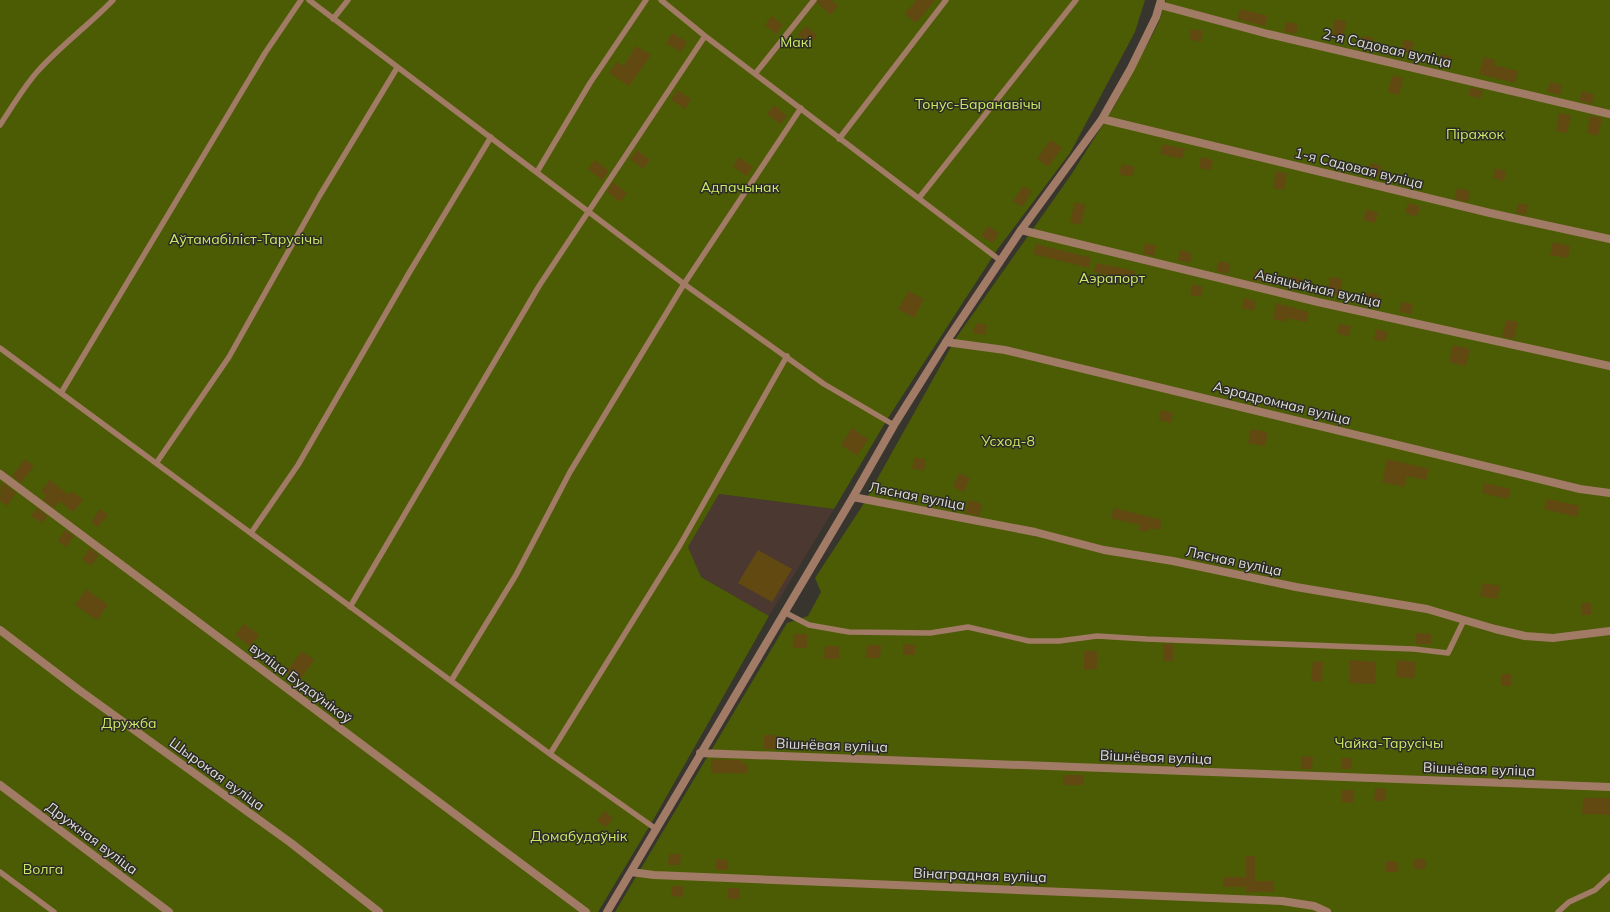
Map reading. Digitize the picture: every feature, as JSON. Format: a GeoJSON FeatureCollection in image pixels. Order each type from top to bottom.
{"type":"FeatureCollection","features":[{"type":"Feature","properties":{"kind":"street","name":"2-я Садовая вуліца"},"geometry":{"type":"LineString","coordinates":[[1161,2],[1268,34],[1610,114]]}},
{"type":"Feature","properties":{"kind":"street"},"geometry":{"type":"LineString","coordinates":[[607,912],[853,497],[894,424],[946,342],[1022,230],[1102,119],[1131,68],[1156,17],[1161,2]]}},
{"type":"Feature","properties":{"kind":"street","name":"1-я Садовая вуліца"},"geometry":{"type":"LineString","coordinates":[[1102,119],[1490,213],[1610,239]]}},
{"type":"Feature","properties":{"kind":"street","name":"Авіяцыйная вуліца"},"geometry":{"type":"LineString","coordinates":[[1022,230],[1318,302],[1610,366]]}},
{"type":"Feature","properties":{"kind":"street","name":"Аэрадромная вуліца"},"geometry":{"type":"LineString","coordinates":[[946,342],[1005,350],[1580,489],[1610,493]]}},
{"type":"Feature","properties":{"kind":"street","name":"вуліца Будаўнікоў"},"geometry":{"type":"LineString","coordinates":[[0,474],[586,912]]}},
{"type":"Feature","properties":{"kind":"street","name":"Лясная вуліца"},"geometry":{"type":"LineString","coordinates":[[853,497],[1035,532],[1104,550],[1173,561],[1296,587],[1426,609],[1525,636],[1553,638],[1610,631]]}},
{"type":"Feature","properties":{"kind":"street","name":"Шырокая вуліца"},"geometry":{"type":"LineString","coordinates":[[0,630],[79,690],[291,843],[379,912]]}},
{"type":"Feature","properties":{"kind":"street","name":"Вішнёвая вуліца"},"geometry":{"type":"LineString","coordinates":[[700,753],[1610,787]]}},
{"type":"Feature","properties":{"kind":"street","name":"Дружная вуліца"},"geometry":{"type":"LineString","coordinates":[[0,785],[169,912]]}},
{"type":"Feature","properties":{"kind":"street","name":"Вінаградная вуліца"},"geometry":{"type":"LineString","coordinates":[[631,872],[654,875],[1282,901],[1314,906],[1327,912]]}},
{"type":"Feature","properties":{"kind":"lane"},"geometry":{"type":"LineString","coordinates":[[0,125],[20,93],[38,71],[94,20],[113,0]]}},
{"type":"Feature","properties":{"kind":"lane"},"geometry":{"type":"LineString","coordinates":[[61,393],[265,53],[301,0]]}},
{"type":"Feature","properties":{"kind":"lane"},"geometry":{"type":"LineString","coordinates":[[309,0],[397,68],[590,211],[684,284],[787,356],[824,384],[894,424]]}},
{"type":"Feature","properties":{"kind":"lane"},"geometry":{"type":"LineString","coordinates":[[333,19],[348,0]]}},
{"type":"Feature","properties":{"kind":"lane"},"geometry":{"type":"LineString","coordinates":[[537,172],[590,83],[646,0]]}},
{"type":"Feature","properties":{"kind":"lane"},"geometry":{"type":"LineString","coordinates":[[662,0],[705,36],[1001,261]]}},
{"type":"Feature","properties":{"kind":"lane"},"geometry":{"type":"LineString","coordinates":[[755,74],[814,0]]}},
{"type":"Feature","properties":{"kind":"lane"},"geometry":{"type":"LineString","coordinates":[[839,139],[946,0]]}},
{"type":"Feature","properties":{"kind":"lane"},"geometry":{"type":"LineString","coordinates":[[919,198],[1076,0]]}},
{"type":"Feature","properties":{"kind":"lane"},"geometry":{"type":"LineString","coordinates":[[350,607],[539,286],[566,243],[590,211],[705,36]]}},
{"type":"Feature","properties":{"kind":"lane"},"geometry":{"type":"LineString","coordinates":[[157,462],[229,357],[320,195],[397,68]]}},
{"type":"Feature","properties":{"kind":"lane"},"geometry":{"type":"LineString","coordinates":[[451,680],[516,575],[570,472],[684,284],[801,108]]}},
{"type":"Feature","properties":{"kind":"lane"},"geometry":{"type":"LineString","coordinates":[[251,533],[298,465],[409,273],[491,137]]}},
{"type":"Feature","properties":{"kind":"lane"},"geometry":{"type":"LineString","coordinates":[[0,348],[157,462],[350,607],[550,754],[656,829]]}},
{"type":"Feature","properties":{"kind":"lane"},"geometry":{"type":"LineString","coordinates":[[550,754],[680,545],[787,356]]}},
{"type":"Feature","properties":{"kind":"lane"},"geometry":{"type":"LineString","coordinates":[[784,612],[809,625],[849,632],[930,633],[968,627],[1029,641],[1059,641],[1097,636],[1414,649],[1448,653],[1464,620]]}},
{"type":"Feature","properties":{"kind":"lane"},"geometry":{"type":"LineString","coordinates":[[0,872],[54,912]]}},
{"type":"Feature","properties":{"kind":"lane"},"geometry":{"type":"LineString","coordinates":[[1558,912],[1569,902],[1595,890],[1610,876]]}},
{"type":"Feature","properties":{"kind":"shaded area"},"geometry":{"type":"Polygon","coordinates":[[[719,494],[834,509],[769,616],[701,577],[688,547],[719,494]]]}},
{"type":"Feature","properties":{"kind":"green space"},"geometry":{"type":"Polygon","coordinates":[[[0,0],[1145,0],[1135,32],[1070,153],[997,250],[888,418],[834,509],[719,494],[688,547],[701,577],[769,616],[652,822],[598,912],[0,912],[0,0]]]}},
{"type":"Feature","properties":{"kind":"green space"},"geometry":{"type":"Polygon","coordinates":[[[1166,0],[1610,0],[1610,912],[615,912],[787,623],[808,616],[821,592],[815,578],[861,508],[956,338],[1071,175],[1114,107],[1158,24],[1166,0]]]}},
{"type":"Feature","properties":{"kind":"building"},"geometry":{"type":"Polygon","coordinates":[[[818,0],[831,0],[838,6],[831,15],[817,3],[818,0]]]}},
{"type":"Feature","properties":{"kind":"building"},"geometry":{"type":"Polygon","coordinates":[[[916,0],[935,0],[916,23],[905,14],[916,0]]]}},
{"type":"Feature","properties":{"kind":"building"},"geometry":{"type":"Polygon","coordinates":[[[1240,9],[1268,16],[1265,26],[1237,19],[1240,9]]]}},
{"type":"Feature","properties":{"kind":"building"},"geometry":{"type":"Polygon","coordinates":[[[772,16],[783,25],[776,34],[765,25],[772,16]]]}},
{"type":"Feature","properties":{"kind":"building"},"geometry":{"type":"Polygon","coordinates":[[[1335,19],[1346,21],[1343,38],[1332,36],[1335,19]]]}},
{"type":"Feature","properties":{"kind":"building"},"geometry":{"type":"Polygon","coordinates":[[[1286,22],[1298,24],[1296,34],[1284,32],[1286,22]]]}},
{"type":"Feature","properties":{"kind":"building"},"geometry":{"type":"Polygon","coordinates":[[[806,26],[817,35],[810,44],[798,35],[806,26]]]}},
{"type":"Feature","properties":{"kind":"building"},"geometry":{"type":"Polygon","coordinates":[[[1191,29],[1203,31],[1201,42],[1189,39],[1191,29]]]}},
{"type":"Feature","properties":{"kind":"building"},"geometry":{"type":"Polygon","coordinates":[[[672,33],[687,42],[681,52],[666,43],[672,33]]]}},
{"type":"Feature","properties":{"kind":"building"},"geometry":{"type":"Polygon","coordinates":[[[1362,36],[1374,38],[1372,49],[1360,46],[1362,36]]]}},
{"type":"Feature","properties":{"kind":"building"},"geometry":{"type":"Polygon","coordinates":[[[1404,40],[1414,42],[1411,53],[1401,51],[1404,40]]]}},
{"type":"Feature","properties":{"kind":"building"},"geometry":{"type":"Polygon","coordinates":[[[636,46],[651,55],[629,86],[609,73],[617,62],[624,66],[636,46]]]}},
{"type":"Feature","properties":{"kind":"building"},"geometry":{"type":"Polygon","coordinates":[[[1441,54],[1451,56],[1449,67],[1439,65],[1441,54]]]}},
{"type":"Feature","properties":{"kind":"building"},"geometry":{"type":"Polygon","coordinates":[[[1484,57],[1495,60],[1494,65],[1518,71],[1515,83],[1479,74],[1484,57]]]}},
{"type":"Feature","properties":{"kind":"building"},"geometry":{"type":"Polygon","coordinates":[[[1392,76],[1403,78],[1399,95],[1388,92],[1392,76]]]}},
{"type":"Feature","properties":{"kind":"building"},"geometry":{"type":"Polygon","coordinates":[[[1550,82],[1562,85],[1560,95],[1547,92],[1550,82]]]}},
{"type":"Feature","properties":{"kind":"building"},"geometry":{"type":"Polygon","coordinates":[[[1471,87],[1483,90],[1480,99],[1468,95],[1471,87]]]}},
{"type":"Feature","properties":{"kind":"building"},"geometry":{"type":"Polygon","coordinates":[[[677,90],[691,99],[685,109],[671,100],[677,90]]]}},
{"type":"Feature","properties":{"kind":"building"},"geometry":{"type":"Polygon","coordinates":[[[1582,91],[1594,94],[1592,104],[1579,101],[1582,91]]]}},
{"type":"Feature","properties":{"kind":"building"},"geometry":{"type":"Polygon","coordinates":[[[774,105],[787,116],[780,124],[767,114],[774,105]]]}},
{"type":"Feature","properties":{"kind":"building"},"geometry":{"type":"Polygon","coordinates":[[[1559,113],[1571,115],[1567,133],[1556,131],[1559,113]]]}},
{"type":"Feature","properties":{"kind":"building"},"geometry":{"type":"Polygon","coordinates":[[[1590,116],[1602,118],[1598,136],[1587,133],[1590,116]]]}},
{"type":"Feature","properties":{"kind":"building"},"geometry":{"type":"Polygon","coordinates":[[[1051,140],[1062,148],[1048,167],[1037,158],[1051,140]]]}},
{"type":"Feature","properties":{"kind":"building"},"geometry":{"type":"Polygon","coordinates":[[[1163,144],[1185,149],[1182,159],[1160,154],[1163,144]]]}},
{"type":"Feature","properties":{"kind":"building"},"geometry":{"type":"Polygon","coordinates":[[[637,150],[650,160],[643,169],[630,159],[637,150]]]}},
{"type":"Feature","properties":{"kind":"building"},"geometry":{"type":"Polygon","coordinates":[[[739,157],[753,167],[746,176],[733,166],[739,157]]]}},
{"type":"Feature","properties":{"kind":"building"},"geometry":{"type":"Polygon","coordinates":[[[1201,157],[1213,160],[1211,170],[1199,168],[1201,157]]]}},
{"type":"Feature","properties":{"kind":"building"},"geometry":{"type":"Polygon","coordinates":[[[595,160],[609,171],[602,180],[588,169],[595,160]]]}},
{"type":"Feature","properties":{"kind":"building"},"geometry":{"type":"Polygon","coordinates":[[[1370,163],[1382,166],[1379,176],[1368,173],[1370,163]]]}},
{"type":"Feature","properties":{"kind":"building"},"geometry":{"type":"Polygon","coordinates":[[[1122,164],[1135,167],[1132,177],[1119,174],[1122,164]]]}},
{"type":"Feature","properties":{"kind":"building"},"geometry":{"type":"Polygon","coordinates":[[[1495,168],[1506,171],[1504,181],[1493,178],[1495,168]]]}},
{"type":"Feature","properties":{"kind":"building"},"geometry":{"type":"Polygon","coordinates":[[[1276,171],[1287,174],[1284,190],[1273,188],[1276,171]]]}},
{"type":"Feature","properties":{"kind":"building"},"geometry":{"type":"Polygon","coordinates":[[[613,182],[627,193],[620,202],[607,192],[613,182]]]}},
{"type":"Feature","properties":{"kind":"building"},"geometry":{"type":"Polygon","coordinates":[[[1023,186],[1032,191],[1022,207],[1013,201],[1023,186]]]}},
{"type":"Feature","properties":{"kind":"building"},"geometry":{"type":"Polygon","coordinates":[[[1457,188],[1470,191],[1468,202],[1454,199],[1457,188]]]}},
{"type":"Feature","properties":{"kind":"building"},"geometry":{"type":"Polygon","coordinates":[[[1075,202],[1086,205],[1081,225],[1070,222],[1075,202]]]}},
{"type":"Feature","properties":{"kind":"building"},"geometry":{"type":"Polygon","coordinates":[[[1408,203],[1420,206],[1417,217],[1405,213],[1408,203]]]}},
{"type":"Feature","properties":{"kind":"building"},"geometry":{"type":"Polygon","coordinates":[[[1518,203],[1528,205],[1526,215],[1516,213],[1518,203]]]}},
{"type":"Feature","properties":{"kind":"building"},"geometry":{"type":"Polygon","coordinates":[[[1366,209],[1378,213],[1375,223],[1363,220],[1366,209]]]}},
{"type":"Feature","properties":{"kind":"building"},"geometry":{"type":"Polygon","coordinates":[[[988,226],[999,233],[993,243],[981,236],[988,226]]]}},
{"type":"Feature","properties":{"kind":"building"},"geometry":{"type":"Polygon","coordinates":[[[1553,242],[1570,246],[1568,258],[1550,255],[1553,242]]]}},
{"type":"Feature","properties":{"kind":"building"},"geometry":{"type":"Polygon","coordinates":[[[1145,243],[1157,246],[1154,256],[1143,254],[1145,243]]]}},
{"type":"Feature","properties":{"kind":"building"},"geometry":{"type":"Polygon","coordinates":[[[1036,244],[1091,258],[1089,268],[1033,254],[1036,244]]]}},
{"type":"Feature","properties":{"kind":"building"},"geometry":{"type":"Polygon","coordinates":[[[1180,250],[1192,253],[1190,263],[1178,261],[1180,250]]]}},
{"type":"Feature","properties":{"kind":"building"},"geometry":{"type":"Polygon","coordinates":[[[1219,261],[1230,264],[1228,274],[1216,271],[1219,261]]]}},
{"type":"Feature","properties":{"kind":"building"},"geometry":{"type":"Polygon","coordinates":[[[1096,263],[1135,271],[1133,281],[1094,272],[1096,263]]]}},
{"type":"Feature","properties":{"kind":"building"},"geometry":{"type":"Polygon","coordinates":[[[1255,270],[1266,272],[1264,282],[1252,280],[1255,270]]]}},
{"type":"Feature","properties":{"kind":"building"},"geometry":{"type":"Polygon","coordinates":[[[1290,276],[1301,279],[1299,289],[1287,286],[1290,276]]]}},
{"type":"Feature","properties":{"kind":"building"},"geometry":{"type":"Polygon","coordinates":[[[1330,277],[1342,279],[1339,296],[1327,293],[1330,277]]]}},
{"type":"Feature","properties":{"kind":"building"},"geometry":{"type":"Polygon","coordinates":[[[1192,284],[1203,287],[1201,297],[1190,295],[1192,284]]]}},
{"type":"Feature","properties":{"kind":"building"},"geometry":{"type":"Polygon","coordinates":[[[909,291],[924,299],[914,318],[898,309],[909,291]]]}},
{"type":"Feature","properties":{"kind":"building"},"geometry":{"type":"Polygon","coordinates":[[[1367,292],[1379,295],[1377,305],[1365,303],[1367,292]]]}},
{"type":"Feature","properties":{"kind":"building"},"geometry":{"type":"Polygon","coordinates":[[[1244,298],[1256,301],[1254,311],[1242,308],[1244,298]]]}},
{"type":"Feature","properties":{"kind":"building"},"geometry":{"type":"Polygon","coordinates":[[[1402,302],[1413,304],[1411,314],[1399,312],[1402,302]]]}},
{"type":"Feature","properties":{"kind":"building"},"geometry":{"type":"Polygon","coordinates":[[[1276,303],[1309,312],[1307,322],[1286,318],[1286,322],[1273,319],[1276,303]]]}},
{"type":"Feature","properties":{"kind":"building"},"geometry":{"type":"Polygon","coordinates":[[[1506,320],[1518,322],[1514,339],[1502,337],[1506,320]]]}},
{"type":"Feature","properties":{"kind":"building"},"geometry":{"type":"Polygon","coordinates":[[[976,323],[987,325],[985,335],[973,333],[976,323]]]}},
{"type":"Feature","properties":{"kind":"building"},"geometry":{"type":"Polygon","coordinates":[[[1339,324],[1351,326],[1349,336],[1337,334],[1339,324]]]}},
{"type":"Feature","properties":{"kind":"building"},"geometry":{"type":"Polygon","coordinates":[[[1376,329],[1388,332],[1385,342],[1374,339],[1376,329]]]}},
{"type":"Feature","properties":{"kind":"building"},"geometry":{"type":"Polygon","coordinates":[[[1453,345],[1470,349],[1466,366],[1449,362],[1453,345]]]}},
{"type":"Feature","properties":{"kind":"building"},"geometry":{"type":"Polygon","coordinates":[[[1161,410],[1173,413],[1171,423],[1159,420],[1161,410]]]}},
{"type":"Feature","properties":{"kind":"building"},"geometry":{"type":"Polygon","coordinates":[[[852,428],[868,439],[857,456],[841,445],[852,428]]]}},
{"type":"Feature","properties":{"kind":"building"},"geometry":{"type":"Polygon","coordinates":[[[1251,429],[1268,432],[1265,446],[1248,443],[1251,429]]]}},
{"type":"Feature","properties":{"kind":"building"},"geometry":{"type":"Polygon","coordinates":[[[915,457],[926,460],[924,471],[912,468],[915,457]]]}},
{"type":"Feature","properties":{"kind":"building"},"geometry":{"type":"Polygon","coordinates":[[[25,459],[34,466],[21,483],[12,476],[25,459]]]}},
{"type":"Feature","properties":{"kind":"building"},"geometry":{"type":"Polygon","coordinates":[[[1387,459],[1429,469],[1426,480],[1407,476],[1404,487],[1382,482],[1387,459]]]}},
{"type":"Feature","properties":{"kind":"building"},"geometry":{"type":"Polygon","coordinates":[[[959,473],[970,478],[964,492],[953,487],[959,473]]]}},
{"type":"Feature","properties":{"kind":"building"},"geometry":{"type":"Polygon","coordinates":[[[50,480],[68,495],[72,491],[83,500],[73,512],[59,501],[54,508],[43,500],[46,496],[41,491],[50,480]]]}},
{"type":"Feature","properties":{"kind":"building"},"geometry":{"type":"Polygon","coordinates":[[[1,482],[16,493],[7,506],[0,501],[1,482]]]}},
{"type":"Feature","properties":{"kind":"building"},"geometry":{"type":"Polygon","coordinates":[[[1484,483],[1511,489],[1508,499],[1482,493],[1484,483]]]}},
{"type":"Feature","properties":{"kind":"building"},"geometry":{"type":"Polygon","coordinates":[[[1547,499],[1580,506],[1577,517],[1544,509],[1547,499]]]}},
{"type":"Feature","properties":{"kind":"building"},"geometry":{"type":"Polygon","coordinates":[[[969,500],[982,504],[979,516],[965,513],[969,500]]]}},
{"type":"Feature","properties":{"kind":"building"},"geometry":{"type":"Polygon","coordinates":[[[37,508],[47,516],[42,523],[31,516],[37,508]]]}},
{"type":"Feature","properties":{"kind":"building"},"geometry":{"type":"Polygon","coordinates":[[[1114,508],[1162,520],[1160,530],[1149,528],[1148,532],[1138,530],[1140,525],[1111,518],[1114,508]]]}},
{"type":"Feature","properties":{"kind":"building"},"geometry":{"type":"Polygon","coordinates":[[[100,509],[108,515],[98,527],[91,522],[100,509]]]}},
{"type":"Feature","properties":{"kind":"building"},"geometry":{"type":"Polygon","coordinates":[[[65,530],[74,536],[66,547],[58,541],[65,530]]]}},
{"type":"Feature","properties":{"kind":"building"},"geometry":{"type":"Polygon","coordinates":[[[90,548],[99,555],[91,566],[82,559],[90,548]]]}},
{"type":"Feature","properties":{"kind":"building"},"geometry":{"type":"Polygon","coordinates":[[[758,550],[792,569],[772,602],[738,583],[758,550]]]}},
{"type":"Feature","properties":{"kind":"building"},"geometry":{"type":"Polygon","coordinates":[[[1483,583],[1500,586],[1497,599],[1480,596],[1483,583]]]}},
{"type":"Feature","properties":{"kind":"building"},"geometry":{"type":"Polygon","coordinates":[[[86,589],[108,605],[97,620],[75,605],[86,589]]]}},
{"type":"Feature","properties":{"kind":"building"},"geometry":{"type":"Polygon","coordinates":[[[1581,603],[1591,603],[1591,615],[1581,615],[1581,603]]]}},
{"type":"Feature","properties":{"kind":"building"},"geometry":{"type":"Polygon","coordinates":[[[244,624],[259,635],[250,646],[235,635],[244,624]]]}},
{"type":"Feature","properties":{"kind":"building"},"geometry":{"type":"Polygon","coordinates":[[[1416,633],[1431,634],[1431,644],[1416,644],[1416,633]]]}},
{"type":"Feature","properties":{"kind":"building"},"geometry":{"type":"Polygon","coordinates":[[[793,634],[807,634],[807,648],[793,648],[793,634]]]}},
{"type":"Feature","properties":{"kind":"building"},"geometry":{"type":"Polygon","coordinates":[[[903,644],[915,645],[915,655],[903,655],[903,644]]]}},
{"type":"Feature","properties":{"kind":"building"},"geometry":{"type":"Polygon","coordinates":[[[1163,644],[1173,644],[1173,661],[1163,661],[1163,644]]]}},
{"type":"Feature","properties":{"kind":"building"},"geometry":{"type":"Polygon","coordinates":[[[867,645],[881,645],[880,658],[866,658],[867,645]]]}},
{"type":"Feature","properties":{"kind":"building"},"geometry":{"type":"Polygon","coordinates":[[[825,646],[839,646],[839,659],[824,659],[825,646]]]}},
{"type":"Feature","properties":{"kind":"building"},"geometry":{"type":"Polygon","coordinates":[[[302,651],[314,660],[299,681],[286,672],[302,651]]]}},
{"type":"Feature","properties":{"kind":"building"},"geometry":{"type":"Polygon","coordinates":[[[1084,651],[1097,651],[1097,669],[1084,670],[1084,651]]]}},
{"type":"Feature","properties":{"kind":"building"},"geometry":{"type":"Polygon","coordinates":[[[1350,660],[1376,662],[1375,684],[1349,683],[1350,660]]]}},
{"type":"Feature","properties":{"kind":"building"},"geometry":{"type":"Polygon","coordinates":[[[1397,660],[1416,662],[1414,679],[1396,677],[1397,660]]]}},
{"type":"Feature","properties":{"kind":"building"},"geometry":{"type":"Polygon","coordinates":[[[1313,661],[1323,662],[1322,682],[1311,681],[1313,661]]]}},
{"type":"Feature","properties":{"kind":"building"},"geometry":{"type":"Polygon","coordinates":[[[1502,674],[1511,674],[1511,686],[1501,686],[1502,674]]]}},
{"type":"Feature","properties":{"kind":"building"},"geometry":{"type":"Polygon","coordinates":[[[764,735],[778,735],[778,749],[764,749],[764,735]]]}},
{"type":"Feature","properties":{"kind":"building"},"geometry":{"type":"Polygon","coordinates":[[[1301,756],[1313,757],[1312,769],[1301,769],[1301,756]]]}},
{"type":"Feature","properties":{"kind":"building"},"geometry":{"type":"Polygon","coordinates":[[[1342,758],[1352,758],[1352,769],[1342,769],[1342,758]]]}},
{"type":"Feature","properties":{"kind":"building"},"geometry":{"type":"Polygon","coordinates":[[[711,759],[741,760],[741,763],[748,764],[747,773],[711,773],[711,759]]]}},
{"type":"Feature","properties":{"kind":"building"},"geometry":{"type":"Polygon","coordinates":[[[1063,775],[1084,775],[1084,785],[1063,785],[1063,775]]]}},
{"type":"Feature","properties":{"kind":"building"},"geometry":{"type":"Polygon","coordinates":[[[1375,788],[1386,789],[1386,801],[1374,801],[1375,788]]]}},
{"type":"Feature","properties":{"kind":"building"},"geometry":{"type":"Polygon","coordinates":[[[1342,790],[1354,790],[1353,803],[1342,802],[1342,790]]]}},
{"type":"Feature","properties":{"kind":"building"},"geometry":{"type":"Polygon","coordinates":[[[1583,798],[1610,798],[1610,815],[1582,814],[1583,798]]]}},
{"type":"Feature","properties":{"kind":"building"},"geometry":{"type":"Polygon","coordinates":[[[604,811],[613,818],[606,827],[597,821],[604,811]]]}},
{"type":"Feature","properties":{"kind":"building"},"geometry":{"type":"Polygon","coordinates":[[[669,854],[681,854],[680,865],[668,865],[669,854]]]}},
{"type":"Feature","properties":{"kind":"building"},"geometry":{"type":"Polygon","coordinates":[[[1246,856],[1255,856],[1255,881],[1274,881],[1274,892],[1246,892],[1246,887],[1223,887],[1223,877],[1246,877],[1246,856]]]}},
{"type":"Feature","properties":{"kind":"building"},"geometry":{"type":"Polygon","coordinates":[[[716,859],[728,860],[728,870],[716,870],[716,859]]]}},
{"type":"Feature","properties":{"kind":"building"},"geometry":{"type":"Polygon","coordinates":[[[1414,859],[1426,859],[1426,869],[1414,869],[1414,859]]]}},
{"type":"Feature","properties":{"kind":"building"},"geometry":{"type":"Polygon","coordinates":[[[1386,861],[1398,862],[1398,872],[1386,872],[1386,861]]]}},
{"type":"Feature","properties":{"kind":"building"},"geometry":{"type":"Polygon","coordinates":[[[672,886],[683,886],[683,897],[671,896],[672,886]]]}},
{"type":"Feature","properties":{"kind":"building"},"geometry":{"type":"Polygon","coordinates":[[[728,888],[740,888],[740,899],[728,899],[728,888]]]}},
{"type":"Feature","properties":{"kind":"park label","name":"Макі"},"geometry":{"type":"Point","coordinates":[796,42]}},
{"type":"Feature","properties":{"kind":"park label","name":"Тонус-Баранавічы"},"geometry":{"type":"Point","coordinates":[978,104]}},
{"type":"Feature","properties":{"kind":"park label","name":"Піражок"},"geometry":{"type":"Point","coordinates":[1475,134]}},
{"type":"Feature","properties":{"kind":"park label","name":"Адпачынак"},"geometry":{"type":"Point","coordinates":[740,187]}},
{"type":"Feature","properties":{"kind":"park label","name":"Аўтамабіліст-Тарусічы"},"geometry":{"type":"Point","coordinates":[246,239]}},
{"type":"Feature","properties":{"kind":"park label","name":"Аэрапорт"},"geometry":{"type":"Point","coordinates":[1112,278]}},
{"type":"Feature","properties":{"kind":"park label","name":"Усход-8"},"geometry":{"type":"Point","coordinates":[1008,441]}},
{"type":"Feature","properties":{"kind":"park label","name":"Дружба"},"geometry":{"type":"Point","coordinates":[129,723]}},
{"type":"Feature","properties":{"kind":"park label","name":"Чайка-Тарусічы"},"geometry":{"type":"Point","coordinates":[1389,743]}},
{"type":"Feature","properties":{"kind":"park label","name":"Домабудаўнік"},"geometry":{"type":"Point","coordinates":[579,836]}},
{"type":"Feature","properties":{"kind":"park label","name":"Волга"},"geometry":{"type":"Point","coordinates":[43,869]}}]}
